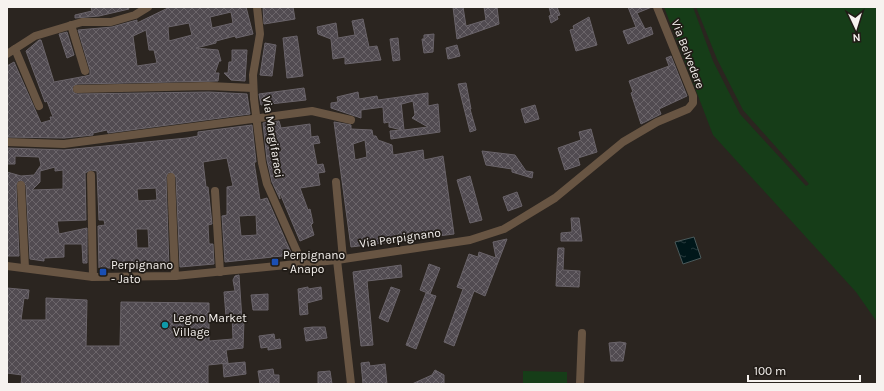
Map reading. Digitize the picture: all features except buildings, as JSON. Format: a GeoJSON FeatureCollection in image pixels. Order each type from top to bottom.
{"type":"FeatureCollection","features":[{"type":"Feature","properties":{"kind":"street"},"geometry":{"type":"LineString","coordinates":[[7,54],[36,36],[82,22],[111,22],[136,15],[148,7]]}},
{"type":"Feature","properties":{"kind":"street","name":"Via Margifaraci"},"geometry":{"type":"LineString","coordinates":[[257,7],[260,34],[253,75],[256,118],[262,163],[267,184],[302,263]]}},
{"type":"Feature","properties":{"kind":"street","name":"Via Belvedere"},"geometry":{"type":"LineString","coordinates":[[657,7],[693,96],[693,103],[688,109]]}},
{"type":"Feature","properties":{"kind":"street"},"geometry":{"type":"LineString","coordinates":[[71,25],[85,71]]}},
{"type":"Feature","properties":{"kind":"street"},"geometry":{"type":"LineString","coordinates":[[15,49],[39,106]]}},
{"type":"Feature","properties":{"kind":"street"},"geometry":{"type":"LineString","coordinates":[[77,89],[209,86],[254,88]]}},
{"type":"Feature","properties":{"kind":"street","name":"Via Perpignano"},"geometry":{"type":"LineString","coordinates":[[7,266],[93,277],[175,276],[340,259],[470,240],[504,229],[555,198],[623,142],[657,122],[688,109]]}},
{"type":"Feature","properties":{"kind":"street"},"geometry":{"type":"LineString","coordinates":[[7,142],[64,144],[211,126],[256,118],[312,111],[351,120]]}},
{"type":"Feature","properties":{"kind":"street"},"geometry":{"type":"LineString","coordinates":[[92,175],[93,277]]}},
{"type":"Feature","properties":{"kind":"street"},"geometry":{"type":"LineString","coordinates":[[172,177],[175,276]]}},
{"type":"Feature","properties":{"kind":"street"},"geometry":{"type":"LineString","coordinates":[[336,182],[340,259],[350,384]]}},
{"type":"Feature","properties":{"kind":"street"},"geometry":{"type":"LineString","coordinates":[[21,185],[25,268]]}},
{"type":"Feature","properties":{"kind":"street"},"geometry":{"type":"LineString","coordinates":[[215,191],[220,272]]}},
{"type":"Feature","properties":{"kind":"street"},"geometry":{"type":"LineString","coordinates":[[580,384],[582,333]]}},
{"type":"Feature","properties":{"kind":"green space"},"geometry":{"type":"Polygon","coordinates":[[[664,7],[693,7],[713,61],[740,114],[806,186],[809,184],[743,110],[717,59],[696,7],[877,7],[877,322],[856,292],[713,135],[664,7]]]}},
{"type":"Feature","properties":{"kind":"green space"},"geometry":{"type":"Polygon","coordinates":[[[523,371],[567,372],[567,384],[523,384],[523,371]]]}},
{"type":"Feature","properties":{"kind":"water"},"geometry":{"type":"Polygon","coordinates":[[[694,237],[701,258],[683,264],[675,242],[694,237]]]}},
{"type":"Feature","properties":{"kind":"place","name":"Perpignano - Anapo"},"geometry":{"type":"Point","coordinates":[275,262]}},
{"type":"Feature","properties":{"kind":"place","name":"Perpignano - Jato"},"geometry":{"type":"Point","coordinates":[103,272]}},
{"type":"Feature","properties":{"kind":"place","name":"Legno Market Village"},"geometry":{"type":"Point","coordinates":[165,325]}}]}
